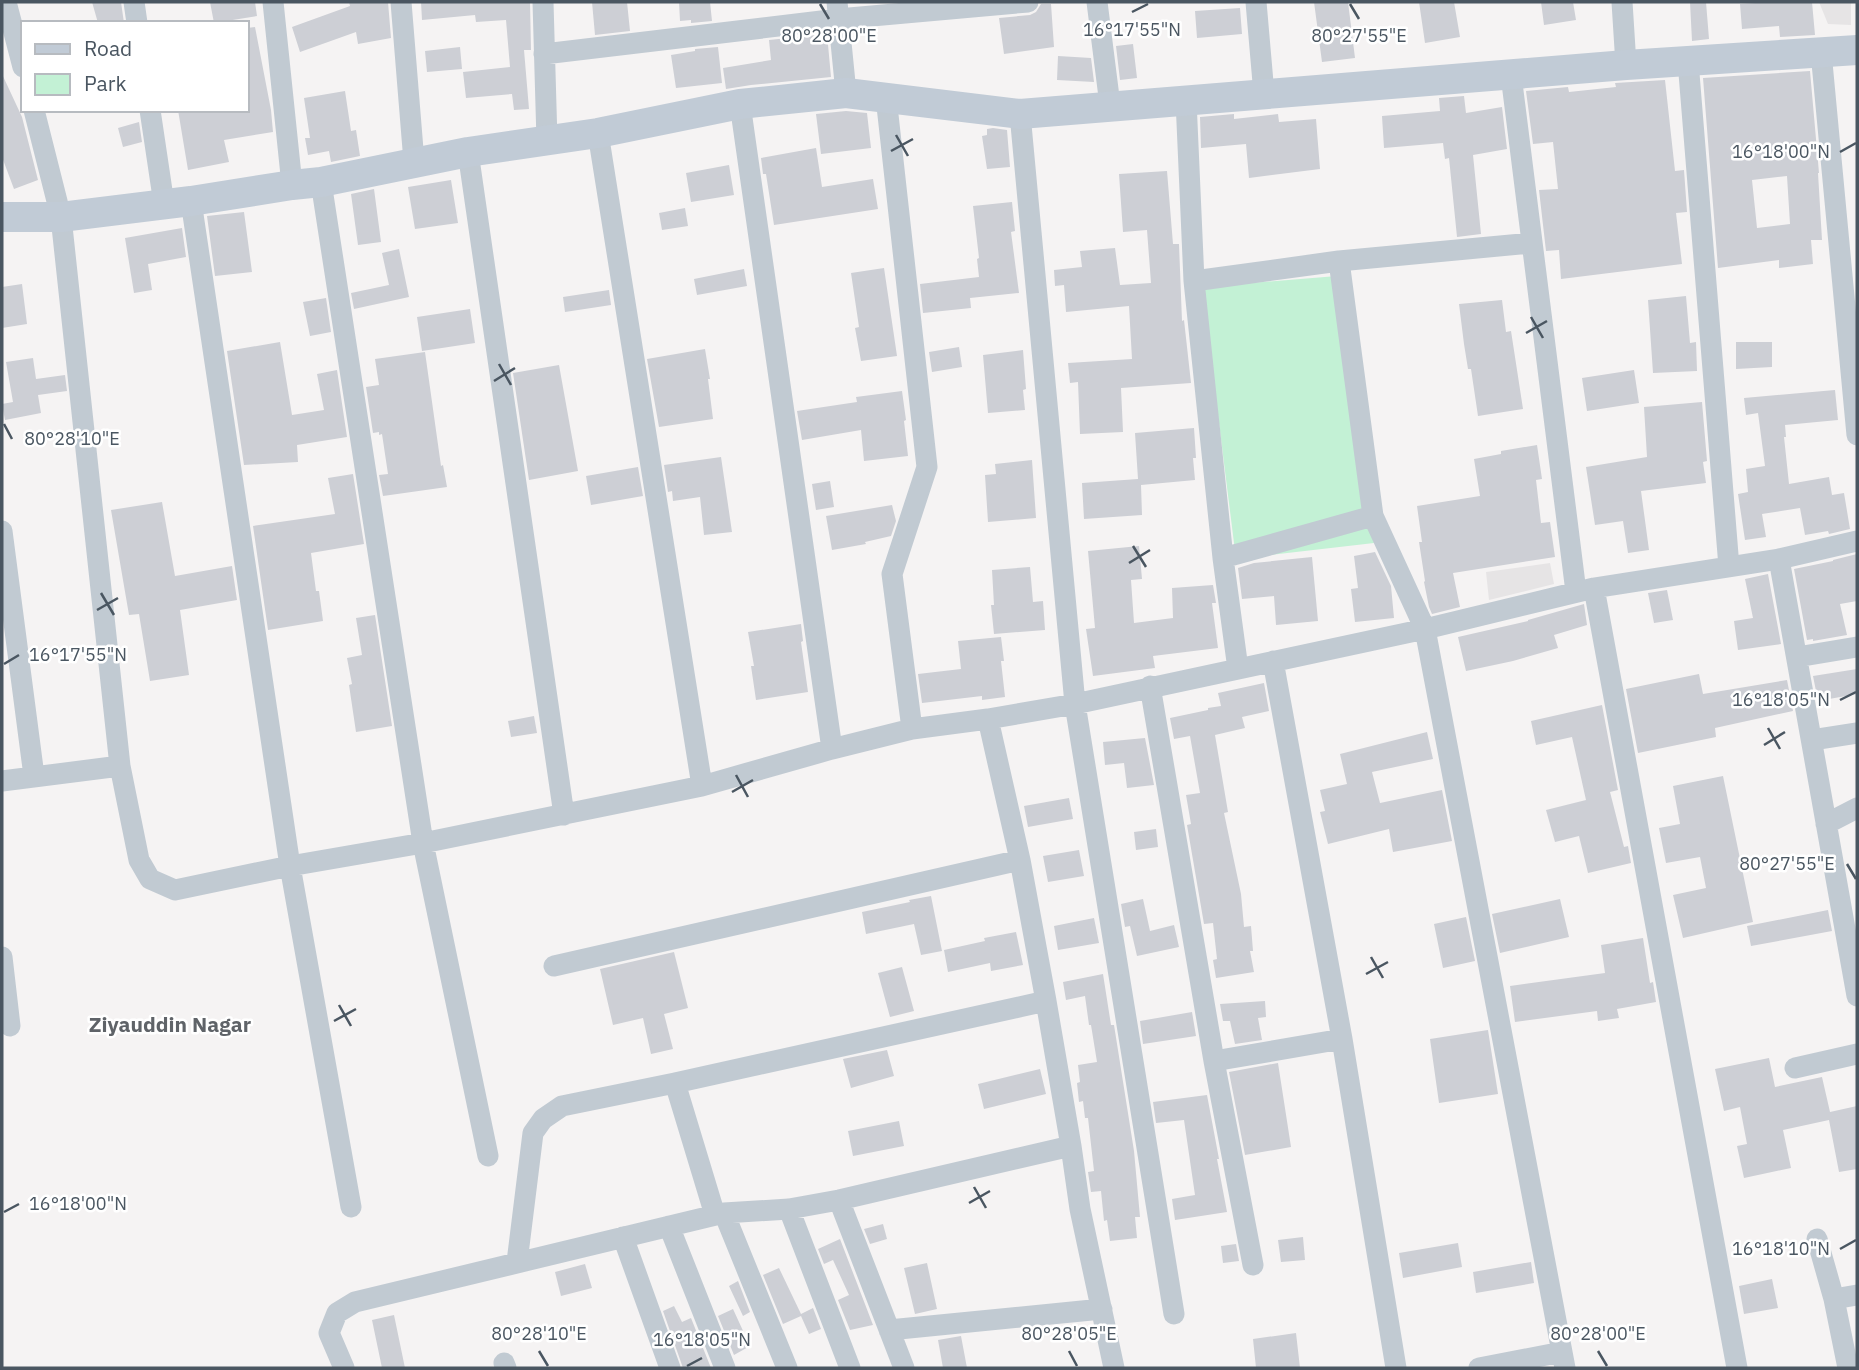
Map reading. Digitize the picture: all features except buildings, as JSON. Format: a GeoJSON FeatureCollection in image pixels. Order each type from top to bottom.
{"type":"FeatureCollection","features":[{"type":"Feature","properties":{"kind":"street"},"geometry":{"type":"LineString","coordinates":[[6,2],[21,60]]}},
{"type":"Feature","properties":{"kind":"street"},"geometry":{"type":"LineString","coordinates":[[134,2],[137,21]]}},
{"type":"Feature","properties":{"kind":"street"},"geometry":{"type":"LineString","coordinates":[[273,2],[423,843],[488,1156]]}},
{"type":"Feature","properties":{"kind":"street"},"geometry":{"type":"LineString","coordinates":[[401,2],[414,162]]}},
{"type":"Feature","properties":{"kind":"street"},"geometry":{"type":"LineString","coordinates":[[543,2],[547,141]]}},
{"type":"Feature","properties":{"kind":"street"},"geometry":{"type":"LineString","coordinates":[[544,54],[838,10],[1028,2]]}},
{"type":"Feature","properties":{"kind":"street"},"geometry":{"type":"LineString","coordinates":[[1097,2],[1110,106]]}},
{"type":"Feature","properties":{"kind":"street"},"geometry":{"type":"LineString","coordinates":[[1256,2],[1264,94]]}},
{"type":"Feature","properties":{"kind":"street"},"geometry":{"type":"LineString","coordinates":[[1622,2],[1626,65]]}},
{"type":"Feature","properties":{"kind":"street"},"geometry":{"type":"LineString","coordinates":[[838,10],[846,93]]}},
{"type":"Feature","properties":{"kind":"street"},"geometry":{"type":"LineString","coordinates":[[2,217],[61,217],[178,203],[307,184],[468,152],[598,133],[740,104],[846,93],[1020,114],[1626,65],[1857,50]]}},
{"type":"Feature","properties":{"kind":"street"},"geometry":{"type":"LineString","coordinates":[[1821,52],[1857,435]]}},
{"type":"Feature","properties":{"kind":"street"},"geometry":{"type":"LineString","coordinates":[[1688,61],[1729,567]]}},
{"type":"Feature","properties":{"kind":"street"},"geometry":{"type":"LineString","coordinates":[[1511,75],[1531,243],[1585,590],[1737,1368]]}},
{"type":"Feature","properties":{"kind":"street"},"geometry":{"type":"LineString","coordinates":[[886,97],[927,467],[892,574],[912,729]]}},
{"type":"Feature","properties":{"kind":"street"},"geometry":{"type":"LineString","coordinates":[[1186,100],[1194,281],[1223,558],[1238,668]]}},
{"type":"Feature","properties":{"kind":"street"},"geometry":{"type":"LineString","coordinates":[[740,104],[832,749]]}},
{"type":"Feature","properties":{"kind":"street"},"geometry":{"type":"LineString","coordinates":[[35,112],[61,217],[120,766],[139,860],[150,879],[176,890],[702,786],[912,729],[1075,704],[1425,629],[1585,590],[1779,559],[1857,541]]}},
{"type":"Feature","properties":{"kind":"street"},"geometry":{"type":"LineString","coordinates":[[151,112],[178,203],[290,866],[351,1207]]}},
{"type":"Feature","properties":{"kind":"street"},"geometry":{"type":"LineString","coordinates":[[1020,114],[1075,704],[1174,1314]]}},
{"type":"Feature","properties":{"kind":"street"},"geometry":{"type":"LineString","coordinates":[[598,133],[702,786]]}},
{"type":"Feature","properties":{"kind":"street"},"geometry":{"type":"LineString","coordinates":[[468,152],[564,815]]}},
{"type":"Feature","properties":{"kind":"street"},"geometry":{"type":"LineString","coordinates":[[1194,281],[1339,261],[1531,243]]}},
{"type":"Feature","properties":{"kind":"street"},"geometry":{"type":"LineString","coordinates":[[1339,261],[1373,516],[1425,629],[1563,1360],[1479,1368]]}},
{"type":"Feature","properties":{"kind":"street"},"geometry":{"type":"LineString","coordinates":[[1223,558],[1373,516]]}},
{"type":"Feature","properties":{"kind":"street"},"geometry":{"type":"LineString","coordinates":[[2,531],[34,776]]}},
{"type":"Feature","properties":{"kind":"street"},"geometry":{"type":"LineString","coordinates":[[1779,559],[1857,996]]}},
{"type":"Feature","properties":{"kind":"street"},"geometry":{"type":"LineString","coordinates":[[1797,657],[1857,647]]}},
{"type":"Feature","properties":{"kind":"street"},"geometry":{"type":"LineString","coordinates":[[1273,662],[1342,1039],[1396,1368]]}},
{"type":"Feature","properties":{"kind":"street"},"geometry":{"type":"LineString","coordinates":[[1150,686],[1214,1060],[1253,1265]]}},
{"type":"Feature","properties":{"kind":"street"},"geometry":{"type":"LineString","coordinates":[[988,719],[1020,860],[1080,1209],[1114,1368]]}},
{"type":"Feature","properties":{"kind":"street"},"geometry":{"type":"LineString","coordinates":[[1812,740],[1857,733]]}},
{"type":"Feature","properties":{"kind":"street"},"geometry":{"type":"LineString","coordinates":[[2,781],[120,766]]}},
{"type":"Feature","properties":{"kind":"street"},"geometry":{"type":"LineString","coordinates":[[1826,824],[1857,808]]}},
{"type":"Feature","properties":{"kind":"street"},"geometry":{"type":"LineString","coordinates":[[554,966],[1020,860]]}},
{"type":"Feature","properties":{"kind":"street"},"geometry":{"type":"LineString","coordinates":[[2,957],[10,1026]]}},
{"type":"Feature","properties":{"kind":"street"},"geometry":{"type":"LineString","coordinates":[[517,1262],[533,1133],[543,1119],[562,1106],[1046,1001]]}},
{"type":"Feature","properties":{"kind":"street"},"geometry":{"type":"LineString","coordinates":[[1214,1060],[1342,1039]]}},
{"type":"Feature","properties":{"kind":"street"},"geometry":{"type":"LineString","coordinates":[[1795,1068],[1857,1054]]}},
{"type":"Feature","properties":{"kind":"street"},"geometry":{"type":"LineString","coordinates":[[675,1083],[720,1214],[787,1368]]}},
{"type":"Feature","properties":{"kind":"street"},"geometry":{"type":"LineString","coordinates":[[344,1368],[329,1333],[337,1313],[355,1303],[720,1214],[789,1209],[839,1200],[1071,1146]]}},
{"type":"Feature","properties":{"kind":"street"},"geometry":{"type":"LineString","coordinates":[[839,1200],[904,1368]]}},
{"type":"Feature","properties":{"kind":"street"},"geometry":{"type":"LineString","coordinates":[[789,1209],[850,1368]]}},
{"type":"Feature","properties":{"kind":"street"},"geometry":{"type":"LineString","coordinates":[[669,1226],[725,1368]]}},
{"type":"Feature","properties":{"kind":"street"},"geometry":{"type":"LineString","coordinates":[[623,1237],[670,1368]]}},
{"type":"Feature","properties":{"kind":"street"},"geometry":{"type":"LineString","coordinates":[[1817,1238],[1834,1299],[1847,1368]]}},
{"type":"Feature","properties":{"kind":"street"},"geometry":{"type":"LineString","coordinates":[[1834,1299],[1857,1295]]}},
{"type":"Feature","properties":{"kind":"street"},"geometry":{"type":"LineString","coordinates":[[890,1330],[1102,1309]]}},
{"type":"Feature","properties":{"kind":"shaded area"},"geometry":{"type":"Polygon","coordinates":[[[1819,2],[1851,2],[1851,25],[1828,24],[1819,2]]]}},
{"type":"Feature","properties":{"kind":"shaded area"},"geometry":{"type":"Polygon","coordinates":[[[1550,563],[1554,584],[1489,600],[1486,572],[1550,563]]]}},
{"type":"Feature","properties":{"kind":"green space"},"geometry":{"type":"Polygon","coordinates":[[[1337,276],[1374,543],[1236,559],[1202,287],[1337,276]]]}},
{"type":"Feature","properties":{"kind":"district","name":"Ziyauddin Nagar"},"geometry":{"type":"Point","coordinates":[170,1024]}}]}
